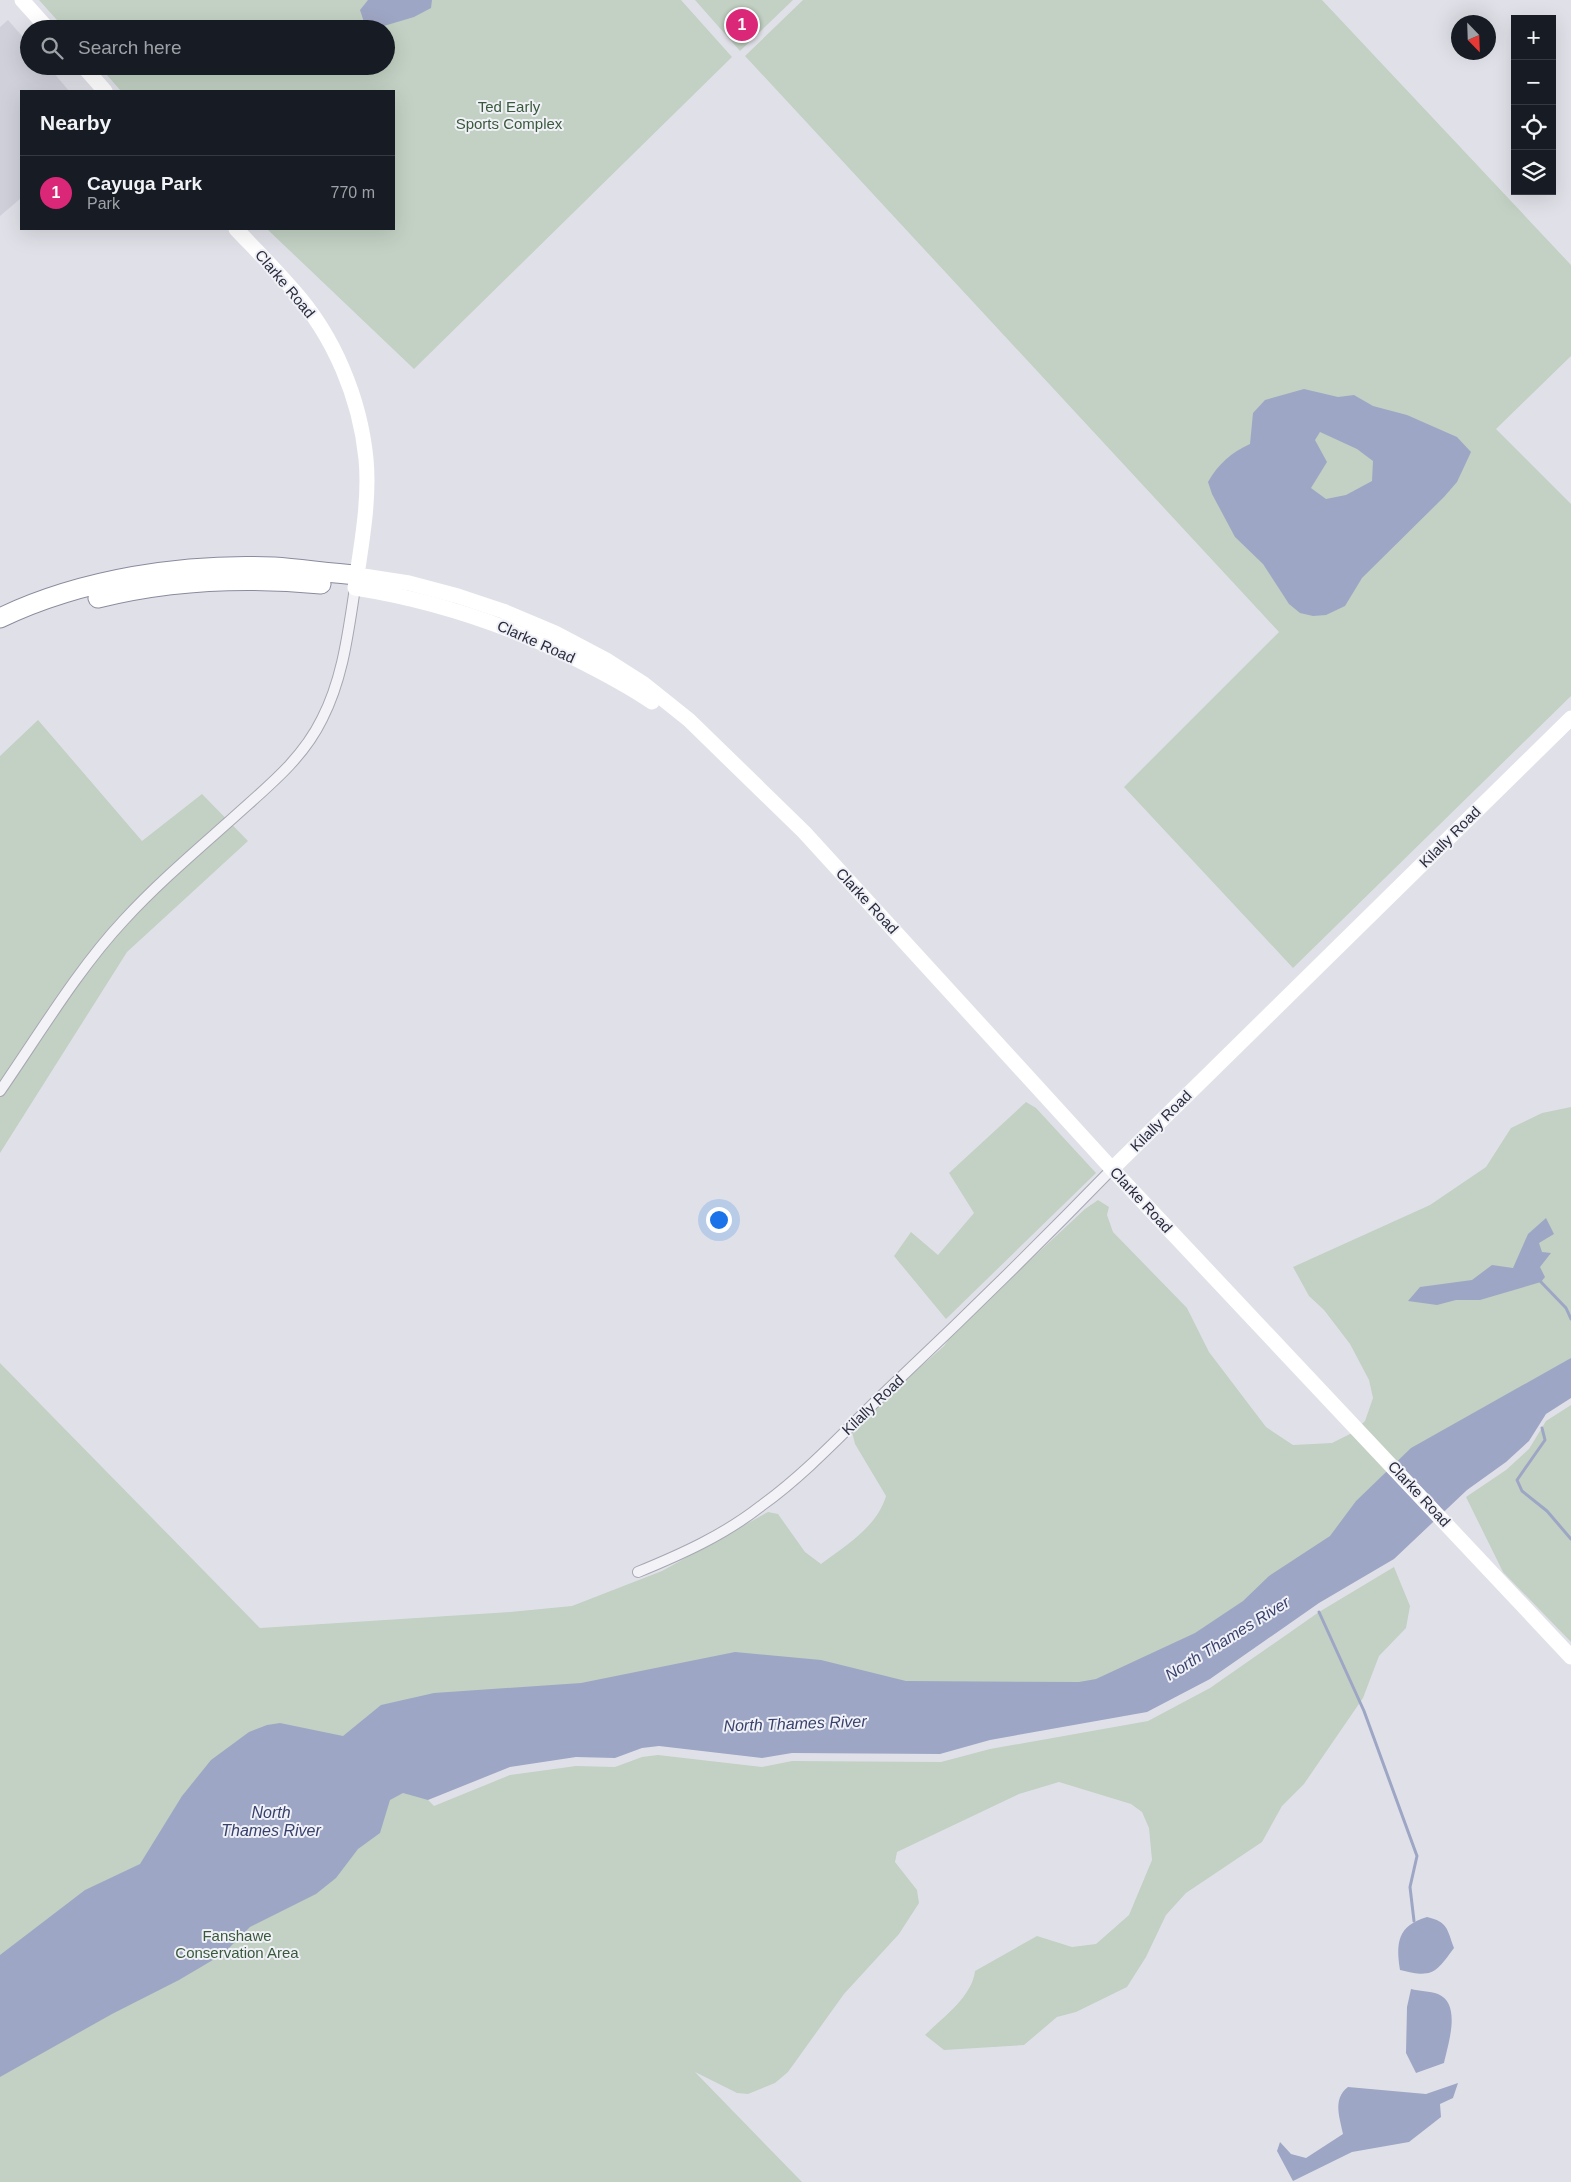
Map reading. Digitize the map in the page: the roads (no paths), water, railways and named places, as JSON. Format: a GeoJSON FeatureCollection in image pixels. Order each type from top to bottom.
{"type":"FeatureCollection","features":[{"type":"Feature","properties":{"kind":"highway"},"geometry":{"type":"LineString","coordinates":[[0,618],[82,589],[117,580],[168,572],[225,567],[274,567],[356,582]]}},
{"type":"Feature","properties":{"kind":"highway"},"geometry":{"type":"LineString","coordinates":[[0,624],[112,594],[185,584],[356,582]]}},
{"type":"Feature","properties":{"kind":"main road"},"geometry":{"type":"LineString","coordinates":[[22,0],[40,20]]}},
{"type":"Feature","properties":{"kind":"main road"},"geometry":{"type":"LineString","coordinates":[[90,75],[104,90]]}},
{"type":"Feature","properties":{"kind":"main road","name":"Clarke Road"},"geometry":{"type":"LineString","coordinates":[[237,230],[294,291],[311,313],[336,355],[354,399],[366,459],[365,508],[356,582],[498,624],[546,645],[639,693],[711,743],[743,771],[804,832],[1112,1169],[1571,1657]]}},
{"type":"Feature","properties":{"kind":"main road","name":"Kilally Road"},"geometry":{"type":"LineString","coordinates":[[1112,1169],[1571,718]]}},
{"type":"Feature","properties":{"kind":"street"},"geometry":{"type":"LineString","coordinates":[[0,1091],[87,966],[123,921],[168,877],[294,762],[308,743],[322,719],[335,689],[343,658],[356,582]]}},
{"type":"Feature","properties":{"kind":"street","name":"Kilally Road"},"geometry":{"type":"LineString","coordinates":[[638,1572],[701,1544],[742,1520],[781,1490],[834,1443],[1006,1278],[1112,1169]]}},
{"type":"Feature","properties":{"kind":"water"},"geometry":{"type":"Polygon","coordinates":[[[368,0],[432,0],[431,8],[414,17],[395,23],[395,20],[363,20],[360,10],[368,0]]]}},
{"type":"Feature","properties":{"kind":"water"},"geometry":{"type":"Polygon","coordinates":[[[1304,389],[1338,397],[1354,395],[1373,406],[1407,415],[1457,437],[1471,452],[1457,482],[1444,497],[1362,578],[1345,606],[1326,615],[1313,616],[1300,613],[1289,604],[1263,564],[1235,537],[1212,494],[1208,482],[1226,459],[1250,444],[1253,413],[1265,400],[1304,389]],[[1320,432],[1315,440],[1327,462],[1311,488],[1326,499],[1346,495],[1372,481],[1373,461],[1357,449],[1320,432]]]}},
{"type":"Feature","properties":{"kind":"water"},"geometry":{"type":"Polygon","coordinates":[[[1546,1218],[1554,1234],[1539,1243],[1542,1252],[1551,1253],[1540,1267],[1545,1277],[1541,1282],[1480,1300],[1456,1300],[1437,1305],[1408,1301],[1420,1287],[1472,1280],[1492,1265],[1513,1268],[1528,1234],[1546,1218]]]}},
{"type":"Feature","properties":{"kind":"water","name":"North Thames River"},"geometry":{"type":"Polygon","coordinates":[[[1571,1358],[1571,1398],[1546,1414],[1529,1441],[1506,1462],[1467,1490],[1394,1559],[1319,1603],[1210,1679],[1147,1712],[990,1740],[940,1754],[792,1753],[762,1758],[659,1746],[642,1748],[615,1758],[576,1757],[510,1767],[428,1800],[403,1793],[390,1800],[380,1833],[358,1849],[336,1878],[316,1894],[250,1927],[223,1954],[179,1980],[112,2014],[0,2077],[0,1955],[85,1890],[140,1864],[182,1796],[211,1760],[249,1732],[267,1725],[280,1723],[343,1736],[381,1705],[434,1693],[581,1683],[735,1652],[821,1660],[906,1681],[1079,1682],[1096,1679],[1195,1633],[1243,1601],[1269,1576],[1330,1536],[1356,1501],[1411,1448],[1571,1358]]]}},
{"type":"Feature","properties":{"kind":"water"},"geometry":{"type":"Polygon","coordinates":[[[1427,1917],[1439,1921],[1446,1927],[1454,1948],[1442,1964],[1432,1972],[1419,1974],[1400,1970],[1398,1952],[1404,1931],[1410,1925],[1427,1917]]]}},
{"type":"Feature","properties":{"kind":"water"},"geometry":{"type":"Polygon","coordinates":[[[1411,1989],[1438,1994],[1450,2006],[1452,2015],[1452,2025],[1444,2063],[1416,2073],[1406,2053],[1407,2007],[1411,1989]]]}},
{"type":"Feature","properties":{"kind":"water"},"geometry":{"type":"Polygon","coordinates":[[[1458,2083],[1453,2098],[1440,2104],[1441,2117],[1409,2142],[1352,2152],[1293,2181],[1277,2151],[1280,2142],[1291,2154],[1306,2158],[1343,2134],[1338,2109],[1340,2097],[1348,2087],[1426,2094],[1458,2083]]]}},
{"type":"Feature","properties":{"kind":"waterway"},"geometry":{"type":"LineString","coordinates":[[1541,1282],[1566,1308],[1571,1319]]}},
{"type":"Feature","properties":{"kind":"waterway"},"geometry":{"type":"LineString","coordinates":[[1542,1428],[1545,1440],[1517,1480],[1522,1491],[1547,1511],[1571,1539]]}},
{"type":"Feature","properties":{"kind":"waterway"},"geometry":{"type":"LineString","coordinates":[[1319,1612],[1364,1711],[1417,1856],[1410,1887],[1414,1921]]}},
{"type":"Feature","properties":{"kind":"place","name":"Cayuga Park"},"geometry":{"type":"Point","coordinates":[742,25]}},
{"type":"Feature","properties":{"kind":"park label","name":"Ted Early Sports Complex"},"geometry":{"type":"Point","coordinates":[509,116]}},
{"type":"Feature","properties":{"kind":"park label","name":"Fanshawe Conservation Area"},"geometry":{"type":"Point","coordinates":[237,1944]}}]}
